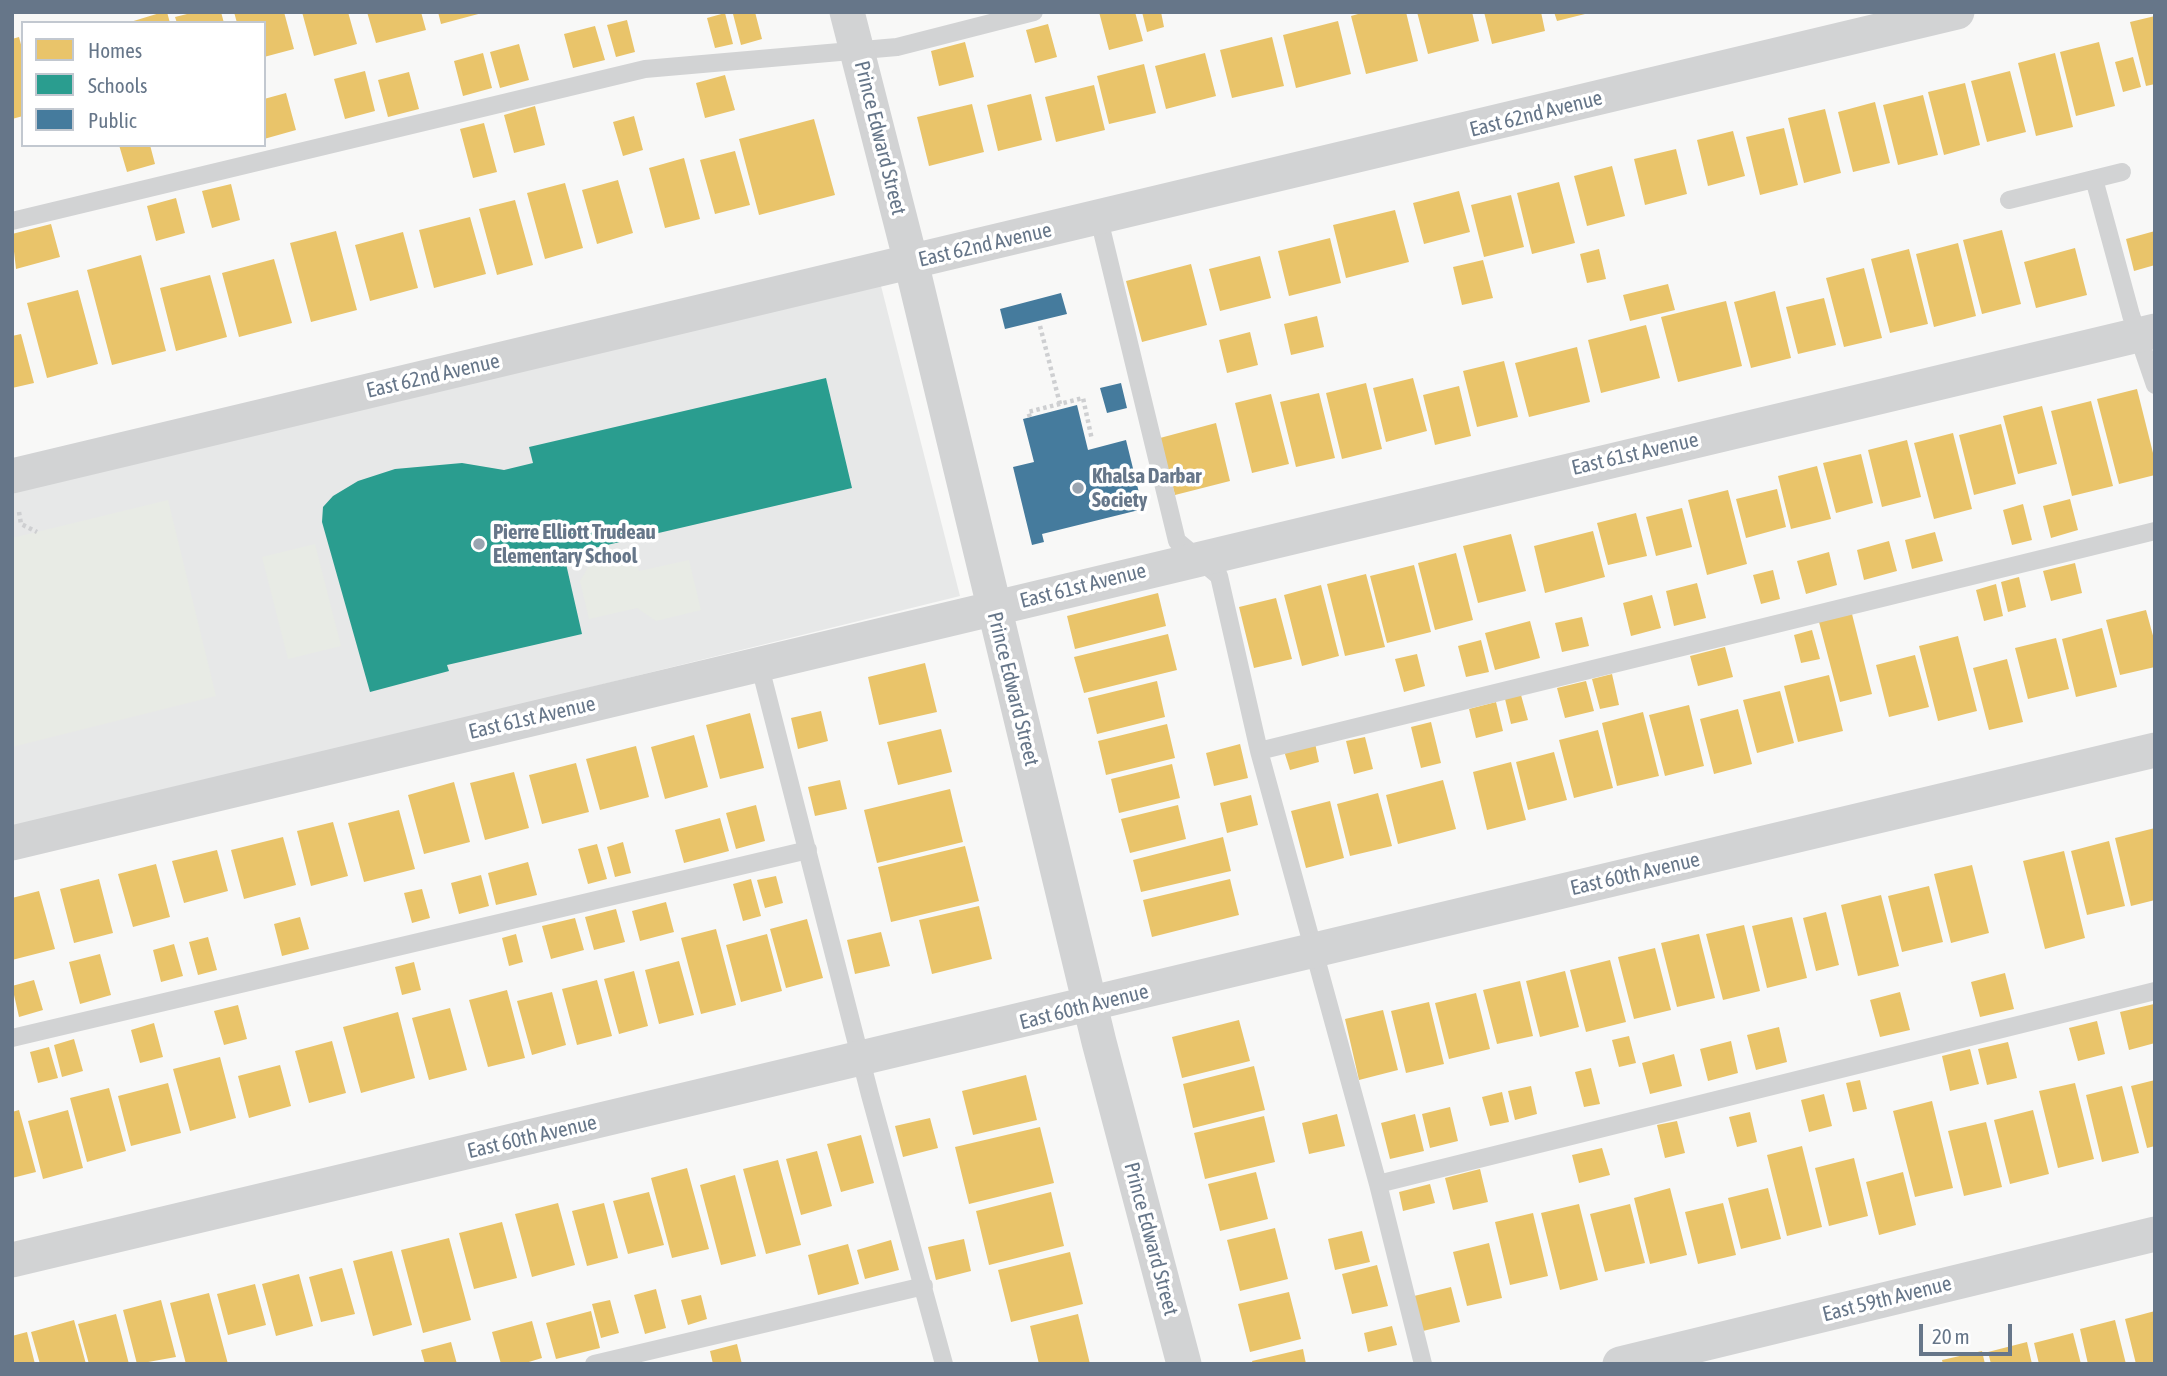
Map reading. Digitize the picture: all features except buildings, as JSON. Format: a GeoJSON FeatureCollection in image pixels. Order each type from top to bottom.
{"type":"FeatureCollection","features":[{"type":"Feature","properties":{"kind":"street","name":"Prince Edward Street"},"geometry":{"type":"LineString","coordinates":[[847,12],[911,262],[1090,1006],[1184,1364]]}},
{"type":"Feature","properties":{"kind":"street","name":"East 62nd Avenue"},"geometry":{"type":"LineString","coordinates":[[12,476],[1099,219],[1957,12]]}},
{"type":"Feature","properties":{"kind":"street","name":"East 61st Avenue"},"geometry":{"type":"LineString","coordinates":[[12,843],[2147,333]]}},
{"type":"Feature","properties":{"kind":"street","name":"East 60th Avenue"},"geometry":{"type":"LineString","coordinates":[[12,1260],[1090,1006],[2155,750]]}},
{"type":"Feature","properties":{"kind":"street","name":"East 59th Avenue"},"geometry":{"type":"LineString","coordinates":[[1620,1364],[2155,1234]]}},
{"type":"Feature","properties":{"kind":"lane"},"geometry":{"type":"LineString","coordinates":[[12,221],[645,69],[897,47],[1034,12]]}},
{"type":"Feature","properties":{"kind":"lane"},"geometry":{"type":"LineString","coordinates":[[2009,200],[2122,172]]}},
{"type":"Feature","properties":{"kind":"lane"},"geometry":{"type":"LineString","coordinates":[[2094,179],[2147,333],[2155,385]]}},
{"type":"Feature","properties":{"kind":"lane"},"geometry":{"type":"LineString","coordinates":[[1099,219],[1177,541],[1195,559],[1219,576],[1259,751],[1378,1184],[1423,1364]]}},
{"type":"Feature","properties":{"kind":"lane"},"geometry":{"type":"LineString","coordinates":[[1259,751],[2155,531]]}},
{"type":"Feature","properties":{"kind":"lane"},"geometry":{"type":"LineString","coordinates":[[759,663],[861,1059],[944,1364]]}},
{"type":"Feature","properties":{"kind":"lane"},"geometry":{"type":"LineString","coordinates":[[12,1038],[808,850]]}},
{"type":"Feature","properties":{"kind":"lane"},"geometry":{"type":"LineString","coordinates":[[1378,1184],[2155,991]]}},
{"type":"Feature","properties":{"kind":"lane"},"geometry":{"type":"LineString","coordinates":[[594,1364],[924,1286]]}},
{"type":"Feature","properties":{"kind":"path"},"geometry":{"type":"LineString","coordinates":[[1040,326],[1059,404]]}},
{"type":"Feature","properties":{"kind":"path"},"geometry":{"type":"LineString","coordinates":[[1030,417],[1028,412],[1083,398],[1092,440]]}},
{"type":"Feature","properties":{"kind":"path"},"geometry":{"type":"LineString","coordinates":[[19,512],[21,524],[37,532]]}},
{"type":"Feature","properties":{"kind":"shaded area","name":"Pierre Elliott Trudeau Elementary School"},"geometry":{"type":"Polygon","coordinates":[[[880,282],[960,596],[12,830],[12,491],[880,282]]]}},
{"type":"Feature","properties":{"kind":"shaded area"},"geometry":{"type":"Polygon","coordinates":[[[168,500],[216,696],[12,747],[12,538],[168,500]]]}},
{"type":"Feature","properties":{"kind":"shaded area"},"geometry":{"type":"Polygon","coordinates":[[[315,544],[341,646],[288,659],[262,557],[315,544]]]}},
{"type":"Feature","properties":{"kind":"shaded area"},"geometry":{"type":"Polygon","coordinates":[[[634,553],[639,571],[689,560],[701,610],[656,621],[637,608],[589,619],[580,581],[590,564],[634,553]]]}},
{"type":"Feature","properties":{"kind":"place","name":"Khalsa Darbar Society"},"geometry":{"type":"Point","coordinates":[1078,488]}},
{"type":"Feature","properties":{"kind":"place","name":"Pierre Elliott Trudeau Elementary School"},"geometry":{"type":"Point","coordinates":[479,544]}}]}
